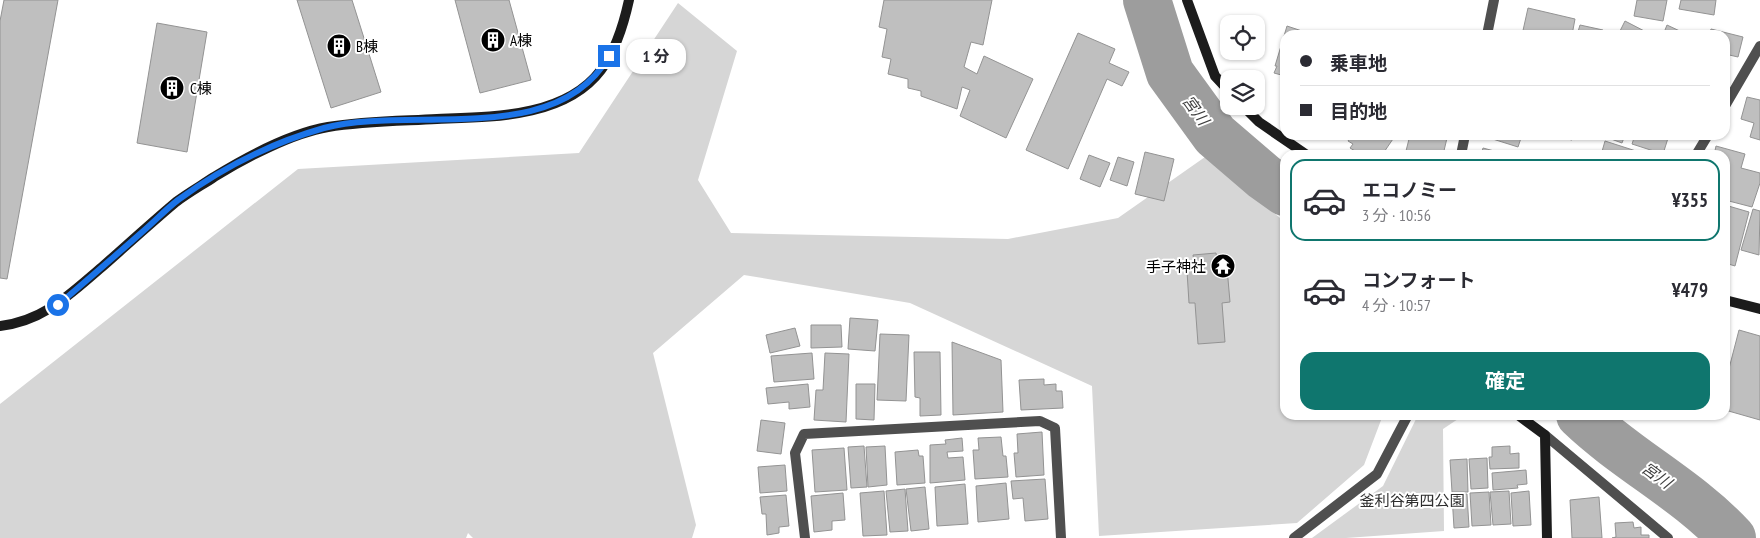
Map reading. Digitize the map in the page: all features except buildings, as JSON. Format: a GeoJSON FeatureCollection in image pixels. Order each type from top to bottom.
{"type":"FeatureCollection","features":[{"type":"Feature","properties":{"kind":"street"},"geometry":{"type":"LineString","coordinates":[[0,326],[33,319],[58,305],[178,201],[245,158],[268,148],[326,128],[365,122],[493,117],[525,113],[558,102],[583,88],[601,70],[616,43],[630,0]]}},
{"type":"Feature","properties":{"kind":"street"},"geometry":{"type":"LineString","coordinates":[[1187,0],[1215,76],[1220,81]]}},
{"type":"Feature","properties":{"kind":"street"},"geometry":{"type":"LineString","coordinates":[[1488,30],[1494,0]]}},
{"type":"Feature","properties":{"kind":"street"},"geometry":{"type":"LineString","coordinates":[[1730,97],[1760,46]]}},
{"type":"Feature","properties":{"kind":"street"},"geometry":{"type":"LineString","coordinates":[[1252,115],[1280,136]]}},
{"type":"Feature","properties":{"kind":"street"},"geometry":{"type":"LineString","coordinates":[[1285,140],[1300,150]]}},
{"type":"Feature","properties":{"kind":"street"},"geometry":{"type":"LineString","coordinates":[[1730,301],[1760,309]]}},
{"type":"Feature","properties":{"kind":"street"},"geometry":{"type":"LineString","coordinates":[[1294,538],[1377,474],[1405,420]]}},
{"type":"Feature","properties":{"kind":"street"},"geometry":{"type":"LineString","coordinates":[[1525,420],[1668,538]]}},
{"type":"Feature","properties":{"kind":"street"},"geometry":{"type":"LineString","coordinates":[[805,538],[795,453],[804,434],[1040,421],[1054,428],[1061,538]]}},
{"type":"Feature","properties":{"kind":"street"},"geometry":{"type":"LineString","coordinates":[[1545,435],[1547,538]]}},
{"type":"Feature","properties":{"kind":"green space"},"geometry":{"type":"Polygon","coordinates":[[[678,3],[737,51],[698,180],[731,233],[1008,239],[1118,218],[1205,157],[1280,218],[1280,420],[1381,420],[1364,465],[1297,523],[1099,536],[1092,386],[910,303],[744,275],[653,353],[696,525],[692,538],[473,538],[468,533],[466,538],[0,538],[0,404],[298,169],[579,153],[678,3]]]}},
{"type":"Feature","properties":{"kind":"green space","name":"釜利谷第四公園"},"geometry":{"type":"Polygon","coordinates":[[[1416,420],[1456,420],[1443,429],[1444,531],[1346,538],[1312,538],[1383,486],[1416,420]]]}},
{"type":"Feature","properties":{"kind":"waterway","name":"宮川"},"geometry":{"type":"LineString","coordinates":[[1147,0],[1170,73],[1215,135],[1280,188]]}},
{"type":"Feature","properties":{"kind":"waterway","name":"宮川"},"geometry":{"type":"LineString","coordinates":[[1586,420],[1696,505],[1732,538]]}},
{"type":"Feature","properties":{"kind":"place","name":"A棟"},"geometry":{"type":"Point","coordinates":[493,40]}},
{"type":"Feature","properties":{"kind":"place","name":"B棟"},"geometry":{"type":"Point","coordinates":[339,46]}},
{"type":"Feature","properties":{"kind":"place","name":"C棟"},"geometry":{"type":"Point","coordinates":[172,88]}},
{"type":"Feature","properties":{"kind":"place","name":"手子神社"},"geometry":{"type":"Point","coordinates":[1223,266]}},
{"type":"Feature","properties":{"kind":"route"},"geometry":{"type":"LineString","coordinates":[[58,305],[178,201],[245,158],[295,137],[326,128],[365,122],[493,117],[525,113],[558,102],[583,88],[601,70],[609,56]]}}]}
